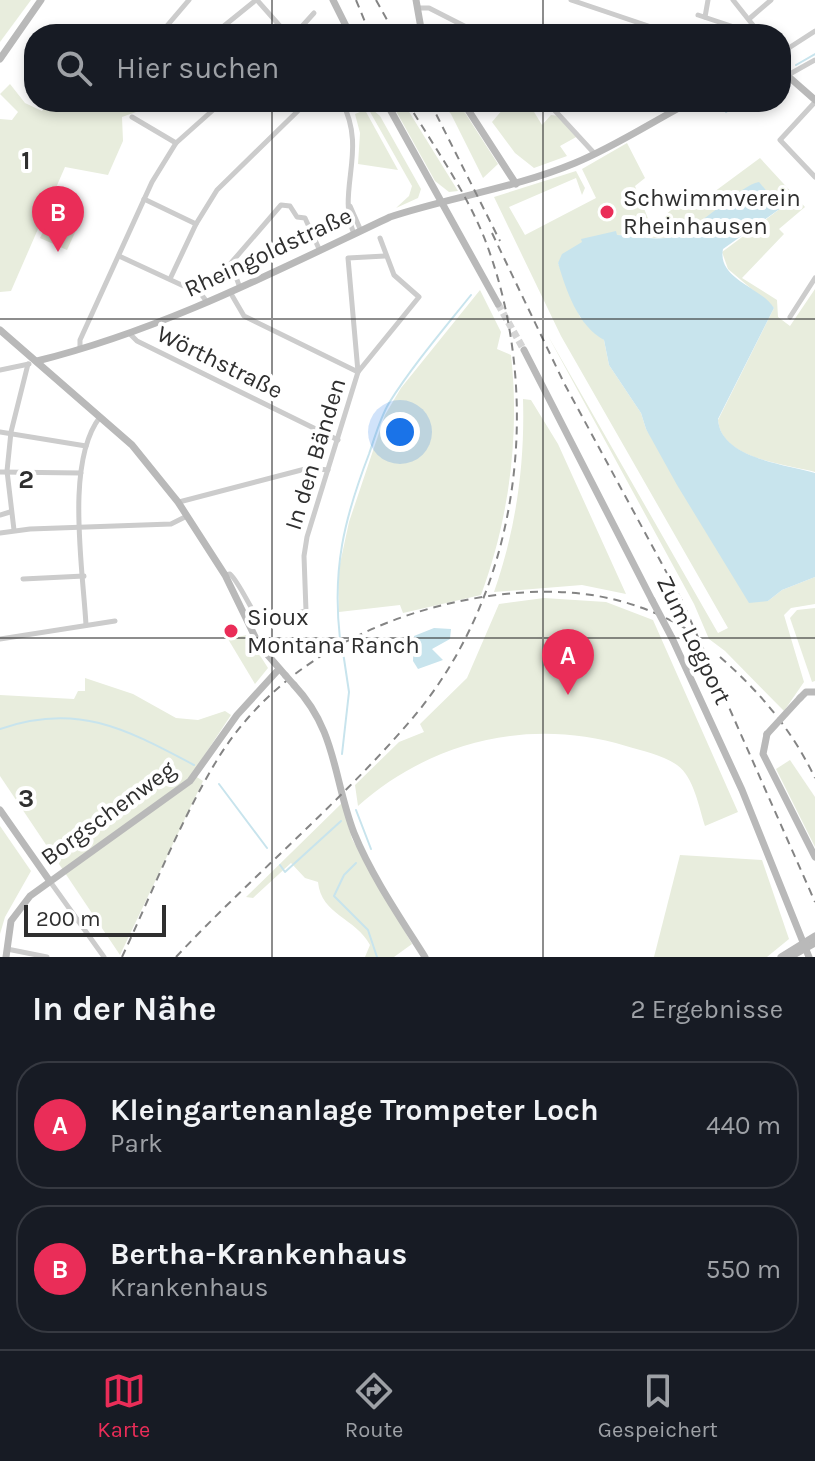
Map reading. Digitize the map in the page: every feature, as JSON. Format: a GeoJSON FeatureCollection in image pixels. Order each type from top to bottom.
{"type":"FeatureCollection","features":[{"type":"Feature","properties":{"kind":"street"},"geometry":{"type":"LineString","coordinates":[[24,24],[41,0]]}},
{"type":"Feature","properties":{"kind":"street"},"geometry":{"type":"LineString","coordinates":[[169,24],[189,0]]}},
{"type":"Feature","properties":{"kind":"street"},"geometry":{"type":"LineString","coordinates":[[226,24],[256,0],[278,24]]}},
{"type":"Feature","properties":{"kind":"street"},"geometry":{"type":"LineString","coordinates":[[333,0],[345,24]]}},
{"type":"Feature","properties":{"kind":"street"},"geometry":{"type":"LineString","coordinates":[[571,0],[642,24]]}},
{"type":"Feature","properties":{"kind":"street"},"geometry":{"type":"LineString","coordinates":[[708,0],[702,16],[724,24]]}},
{"type":"Feature","properties":{"kind":"street"},"geometry":{"type":"LineString","coordinates":[[733,0],[753,24]]}},
{"type":"Feature","properties":{"kind":"street"},"geometry":{"type":"LineString","coordinates":[[749,19],[771,0]]}},
{"type":"Feature","properties":{"kind":"street"},"geometry":{"type":"LineString","coordinates":[[420,24],[416,4],[460,24]]}},
{"type":"Feature","properties":{"kind":"street"},"geometry":{"type":"LineString","coordinates":[[304,24],[314,13]]}},
{"type":"Feature","properties":{"kind":"street"},"geometry":{"type":"LineString","coordinates":[[0,59],[24,24]]}},
{"type":"Feature","properties":{"kind":"street"},"geometry":{"type":"LineString","coordinates":[[791,47],[815,31]]}},
{"type":"Feature","properties":{"kind":"street"},"geometry":{"type":"LineString","coordinates":[[791,70],[815,60]]}},
{"type":"Feature","properties":{"kind":"street"},"geometry":{"type":"LineString","coordinates":[[791,79],[815,101],[780,140],[815,177]]}},
{"type":"Feature","properties":{"kind":"street"},"geometry":{"type":"LineString","coordinates":[[80,350],[80,340],[144,199],[176,143],[211,112]]}},
{"type":"Feature","properties":{"kind":"street"},"geometry":{"type":"LineString","coordinates":[[170,279],[196,224],[230,174],[296,112]]}},
{"type":"Feature","properties":{"kind":"street"},"geometry":{"type":"LineString","coordinates":[[345,112],[354,137],[349,203],[358,232]]}},
{"type":"Feature","properties":{"kind":"street"},"geometry":{"type":"LineString","coordinates":[[392,112],[498,304]]}},
{"type":"Feature","properties":{"kind":"street"},"geometry":{"type":"LineString","coordinates":[[469,112],[516,184]]}},
{"type":"Feature","properties":{"kind":"street"},"geometry":{"type":"LineString","coordinates":[[556,112],[594,153]]}},
{"type":"Feature","properties":{"kind":"street","name":"Rheingoldstraße"},"geometry":{"type":"LineString","coordinates":[[37,361],[131,335],[208,303],[358,232],[441,201],[516,184],[594,153],[671,112]]}},
{"type":"Feature","properties":{"kind":"street"},"geometry":{"type":"LineString","coordinates":[[132,117],[176,143]]}},
{"type":"Feature","properties":{"kind":"street"},"geometry":{"type":"LineString","coordinates":[[144,199],[196,224]]}},
{"type":"Feature","properties":{"kind":"street"},"geometry":{"type":"LineString","coordinates":[[240,288],[231,263],[281,205],[290,206],[297,217],[305,218],[320,251]]}},
{"type":"Feature","properties":{"kind":"street"},"geometry":{"type":"LineString","coordinates":[[230,292],[244,316],[358,372],[419,297],[394,275],[380,238]]}},
{"type":"Feature","properties":{"kind":"street"},"geometry":{"type":"LineString","coordinates":[[119,256],[201,294],[208,303]]}},
{"type":"Feature","properties":{"kind":"street","name":"In den Bänden"},"geometry":{"type":"LineString","coordinates":[[225,575],[235,578],[259,620],[306,611],[304,556],[358,372],[348,258],[385,256]]}},
{"type":"Feature","properties":{"kind":"street"},"geometry":{"type":"LineString","coordinates":[[790,317],[815,278]]}},
{"type":"Feature","properties":{"kind":"street"},"geometry":{"type":"LineString","coordinates":[[0,330],[132,445],[178,502],[225,575],[259,645],[315,709],[325,729],[354,833],[425,957]]}},
{"type":"Feature","properties":{"kind":"street","name":"Wörthstraße"},"geometry":{"type":"LineString","coordinates":[[131,335],[150,348],[338,440]]}},
{"type":"Feature","properties":{"kind":"street","name":"Zum Logport"},"geometry":{"type":"LineString","coordinates":[[524,350],[672,638],[736,776],[806,949]]}},
{"type":"Feature","properties":{"kind":"street"},"geometry":{"type":"LineString","coordinates":[[0,370],[37,361]]}},
{"type":"Feature","properties":{"kind":"street"},"geometry":{"type":"LineString","coordinates":[[14,530],[4,472],[28,364]]}},
{"type":"Feature","properties":{"kind":"street"},"geometry":{"type":"LineString","coordinates":[[86,625],[81,473],[86,446],[101,416]]}},
{"type":"Feature","properties":{"kind":"street"},"geometry":{"type":"LineString","coordinates":[[0,432],[86,446]]}},
{"type":"Feature","properties":{"kind":"street"},"geometry":{"type":"LineString","coordinates":[[178,502],[309,468],[328,470]]}},
{"type":"Feature","properties":{"kind":"street"},"geometry":{"type":"LineString","coordinates":[[4,472],[81,473]]}},
{"type":"Feature","properties":{"kind":"street"},"geometry":{"type":"LineString","coordinates":[[0,515],[10,512]]}},
{"type":"Feature","properties":{"kind":"street"},"geometry":{"type":"LineString","coordinates":[[0,533],[171,524],[187,516]]}},
{"type":"Feature","properties":{"kind":"street"},"geometry":{"type":"LineString","coordinates":[[23,579],[84,576]]}},
{"type":"Feature","properties":{"kind":"street"},"geometry":{"type":"LineString","coordinates":[[0,639],[115,621]]}},
{"type":"Feature","properties":{"kind":"street","name":"Borgschenweg"},"geometry":{"type":"LineString","coordinates":[[6,953],[11,921],[30,896],[190,781],[237,715],[279,669]]}},
{"type":"Feature","properties":{"kind":"street"},"geometry":{"type":"LineString","coordinates":[[815,692],[806,692],[767,734],[763,754],[815,857]]}},
{"type":"Feature","properties":{"kind":"street"},"geometry":{"type":"LineString","coordinates":[[0,810],[104,957]]}},
{"type":"Feature","properties":{"kind":"street"},"geometry":{"type":"LineString","coordinates":[[781,957],[806,949],[815,936]]}},
{"type":"Feature","properties":{"kind":"street"},"geometry":{"type":"LineString","coordinates":[[790,957],[815,943]]}},
{"type":"Feature","properties":{"kind":"street"},"geometry":{"type":"LineString","coordinates":[[6,953],[47,957]]}},
{"type":"Feature","properties":{"kind":"green space"},"geometry":{"type":"Polygon","coordinates":[[[0,0],[31,0],[0,42],[0,0]]]}},
{"type":"Feature","properties":{"kind":"green space"},"geometry":{"type":"Polygon","coordinates":[[[10,84],[24,102],[24,112],[136,112],[122,117],[123,141],[108,175],[65,167],[11,291],[0,292],[0,119],[12,120],[18,112],[0,94],[10,84]]]}},
{"type":"Feature","properties":{"kind":"green space"},"geometry":{"type":"Polygon","coordinates":[[[366,112],[398,170],[358,164],[360,133],[355,114],[366,112]]]}},
{"type":"Feature","properties":{"kind":"green space"},"geometry":{"type":"Polygon","coordinates":[[[370,112],[380,116],[421,189],[418,198],[396,208],[409,196],[412,186],[370,112]]]}},
{"type":"Feature","properties":{"kind":"green space"},"geometry":{"type":"Polygon","coordinates":[[[397,112],[409,112],[458,191],[449,192],[435,181],[397,112]]]}},
{"type":"Feature","properties":{"kind":"green space"},"geometry":{"type":"Polygon","coordinates":[[[449,112],[464,112],[498,164],[483,178],[449,112]]]}},
{"type":"Feature","properties":{"kind":"green space"},"geometry":{"type":"Polygon","coordinates":[[[500,112],[534,112],[542,125],[551,115],[559,116],[578,136],[560,146],[567,156],[534,168],[515,153],[492,122],[500,112]]]}},
{"type":"Feature","properties":{"kind":"green space"},"geometry":{"type":"Polygon","coordinates":[[[627,143],[645,178],[635,186],[651,226],[663,222],[663,217],[686,197],[695,206],[760,158],[805,207],[779,229],[784,234],[742,278],[777,300],[778,317],[790,326],[815,289],[815,472],[756,458],[742,451],[722,433],[718,420],[774,308],[728,269],[722,252],[781,208],[740,192],[715,215],[682,233],[658,238],[625,235],[593,239],[574,248],[558,263],[580,317],[604,340],[609,365],[641,413],[646,429],[768,601],[782,590],[815,577],[815,604],[791,608],[784,615],[804,682],[784,711],[725,651],[709,639],[694,604],[547,334],[718,633],[728,628],[561,336],[494,197],[576,171],[585,188],[582,195],[576,178],[509,207],[525,235],[596,198],[582,169],[627,143]]]}},
{"type":"Feature","properties":{"kind":"green space"},"geometry":{"type":"Polygon","coordinates":[[[56,205],[82,217],[67,250],[40,238],[56,205]]]}},
{"type":"Feature","properties":{"kind":"green space"},"geometry":{"type":"Polygon","coordinates":[[[480,290],[501,332],[497,349],[511,355],[514,416],[505,507],[481,595],[403,613],[400,605],[339,612],[338,573],[349,522],[385,415],[401,388],[480,290]]]}},
{"type":"Feature","properties":{"kind":"green space"},"geometry":{"type":"Polygon","coordinates":[[[523,399],[531,400],[558,444],[626,594],[582,585],[494,592],[518,497],[523,399]]]}},
{"type":"Feature","properties":{"kind":"green space"},"geometry":{"type":"Polygon","coordinates":[[[544,598],[606,602],[653,620],[738,812],[705,826],[692,785],[677,765],[626,746],[554,734],[518,735],[450,751],[417,765],[358,806],[355,785],[399,742],[424,732],[420,724],[467,678],[499,604],[544,598]]]}},
{"type":"Feature","properties":{"kind":"green space"},"geometry":{"type":"Polygon","coordinates":[[[815,608],[815,681],[812,682],[790,618],[797,610],[815,608]]]}},
{"type":"Feature","properties":{"kind":"green space"},"geometry":{"type":"Polygon","coordinates":[[[247,635],[268,668],[255,684],[228,639],[247,635]]]}},
{"type":"Feature","properties":{"kind":"green space"},"geometry":{"type":"Polygon","coordinates":[[[85,678],[133,694],[176,718],[198,720],[225,711],[231,715],[192,774],[203,781],[120,955],[0,776],[0,695],[74,699],[78,691],[85,691],[85,678]]]}},
{"type":"Feature","properties":{"kind":"green space"},"geometry":{"type":"Polygon","coordinates":[[[790,760],[815,797],[815,847],[776,769],[790,760]]]}},
{"type":"Feature","properties":{"kind":"green space"},"geometry":{"type":"Polygon","coordinates":[[[342,803],[352,839],[412,944],[394,957],[365,957],[370,945],[364,936],[325,902],[318,882],[305,878],[291,863],[253,898],[246,897],[342,803]]]}},
{"type":"Feature","properties":{"kind":"green space"},"geometry":{"type":"Polygon","coordinates":[[[0,826],[31,871],[5,917],[0,934],[0,826]]]}},
{"type":"Feature","properties":{"kind":"green space"},"geometry":{"type":"Polygon","coordinates":[[[680,855],[762,860],[789,939],[767,957],[654,957],[680,855]]]}},
{"type":"Feature","properties":{"kind":"water"},"geometry":{"type":"Polygon","coordinates":[[[759,182],[781,208],[723,249],[723,259],[733,275],[774,308],[718,419],[721,432],[741,451],[815,473],[815,577],[782,590],[768,601],[749,603],[677,485],[646,429],[641,413],[609,365],[604,340],[580,317],[558,263],[562,254],[582,242],[581,239],[616,231],[617,235],[646,238],[684,232],[741,191],[759,182]]]}},
{"type":"Feature","properties":{"kind":"water"},"geometry":{"type":"Polygon","coordinates":[[[434,628],[451,629],[450,639],[432,649],[443,660],[418,669],[413,661],[414,636],[434,628]]]}},
{"type":"Feature","properties":{"kind":"waterway"},"geometry":{"type":"LineString","coordinates":[[796,65],[815,54]]}},
{"type":"Feature","properties":{"kind":"waterway"},"geometry":{"type":"LineString","coordinates":[[340,639],[338,590],[342,545],[353,500],[380,421],[408,375],[471,295]]}},
{"type":"Feature","properties":{"kind":"waterway"},"geometry":{"type":"LineString","coordinates":[[342,754],[349,692],[343,652]]}},
{"type":"Feature","properties":{"kind":"waterway"},"geometry":{"type":"LineString","coordinates":[[0,729],[53,718],[100,723],[146,740],[194,765]]}},
{"type":"Feature","properties":{"kind":"waterway"},"geometry":{"type":"LineString","coordinates":[[219,784],[267,848]]}},
{"type":"Feature","properties":{"kind":"waterway"},"geometry":{"type":"LineString","coordinates":[[356,810],[371,849]]}},
{"type":"Feature","properties":{"kind":"waterway"},"geometry":{"type":"LineString","coordinates":[[280,865],[285,872],[341,821]]}},
{"type":"Feature","properties":{"kind":"waterway"},"geometry":{"type":"LineString","coordinates":[[356,863],[344,875],[334,896],[368,930],[377,957]]}},
{"type":"Feature","properties":{"kind":"tunnel"},"geometry":{"type":"LineString","coordinates":[[498,304],[524,350]]}},
{"type":"Feature","properties":{"kind":"railway"},"geometry":{"type":"LineString","coordinates":[[356,0],[366,24]]}},
{"type":"Feature","properties":{"kind":"railway"},"geometry":{"type":"LineString","coordinates":[[376,0],[389,24]]}},
{"type":"Feature","properties":{"kind":"railway"},"geometry":{"type":"LineString","coordinates":[[176,957],[355,781],[411,720],[448,669],[477,614],[498,555],[511,493],[517,430],[514,367],[505,305],[487,245],[470,208],[413,112]]}},
{"type":"Feature","properties":{"kind":"railway"},"geometry":{"type":"LineString","coordinates":[[435,112],[500,241]]}},
{"type":"Feature","properties":{"kind":"railway"},"geometry":{"type":"LineString","coordinates":[[492,233],[564,383],[682,601],[815,902]]}},
{"type":"Feature","properties":{"kind":"railway"},"geometry":{"type":"LineString","coordinates":[[122,957],[177,836],[214,765],[238,730],[266,699],[297,672],[332,649],[408,615],[448,604],[515,593],[567,592],[616,600],[640,607],[688,630]]}},
{"type":"Feature","properties":{"kind":"railway"},"geometry":{"type":"LineString","coordinates":[[720,657],[774,713],[815,778]]}},
{"type":"Feature","properties":{"kind":"place","name":"Schwimmverein Rheinhausen"},"geometry":{"type":"Point","coordinates":[607,212]}},
{"type":"Feature","properties":{"kind":"place","name":"Bertha-Krankenhaus"},"geometry":{"type":"Point","coordinates":[58,252]}},
{"type":"Feature","properties":{"kind":"place","name":"Sioux Montana Ranch"},"geometry":{"type":"Point","coordinates":[231,631]}},
{"type":"Feature","properties":{"kind":"place","name":"Kleingartenanlage Trompeter Loch"},"geometry":{"type":"Point","coordinates":[568,695]}}]}
